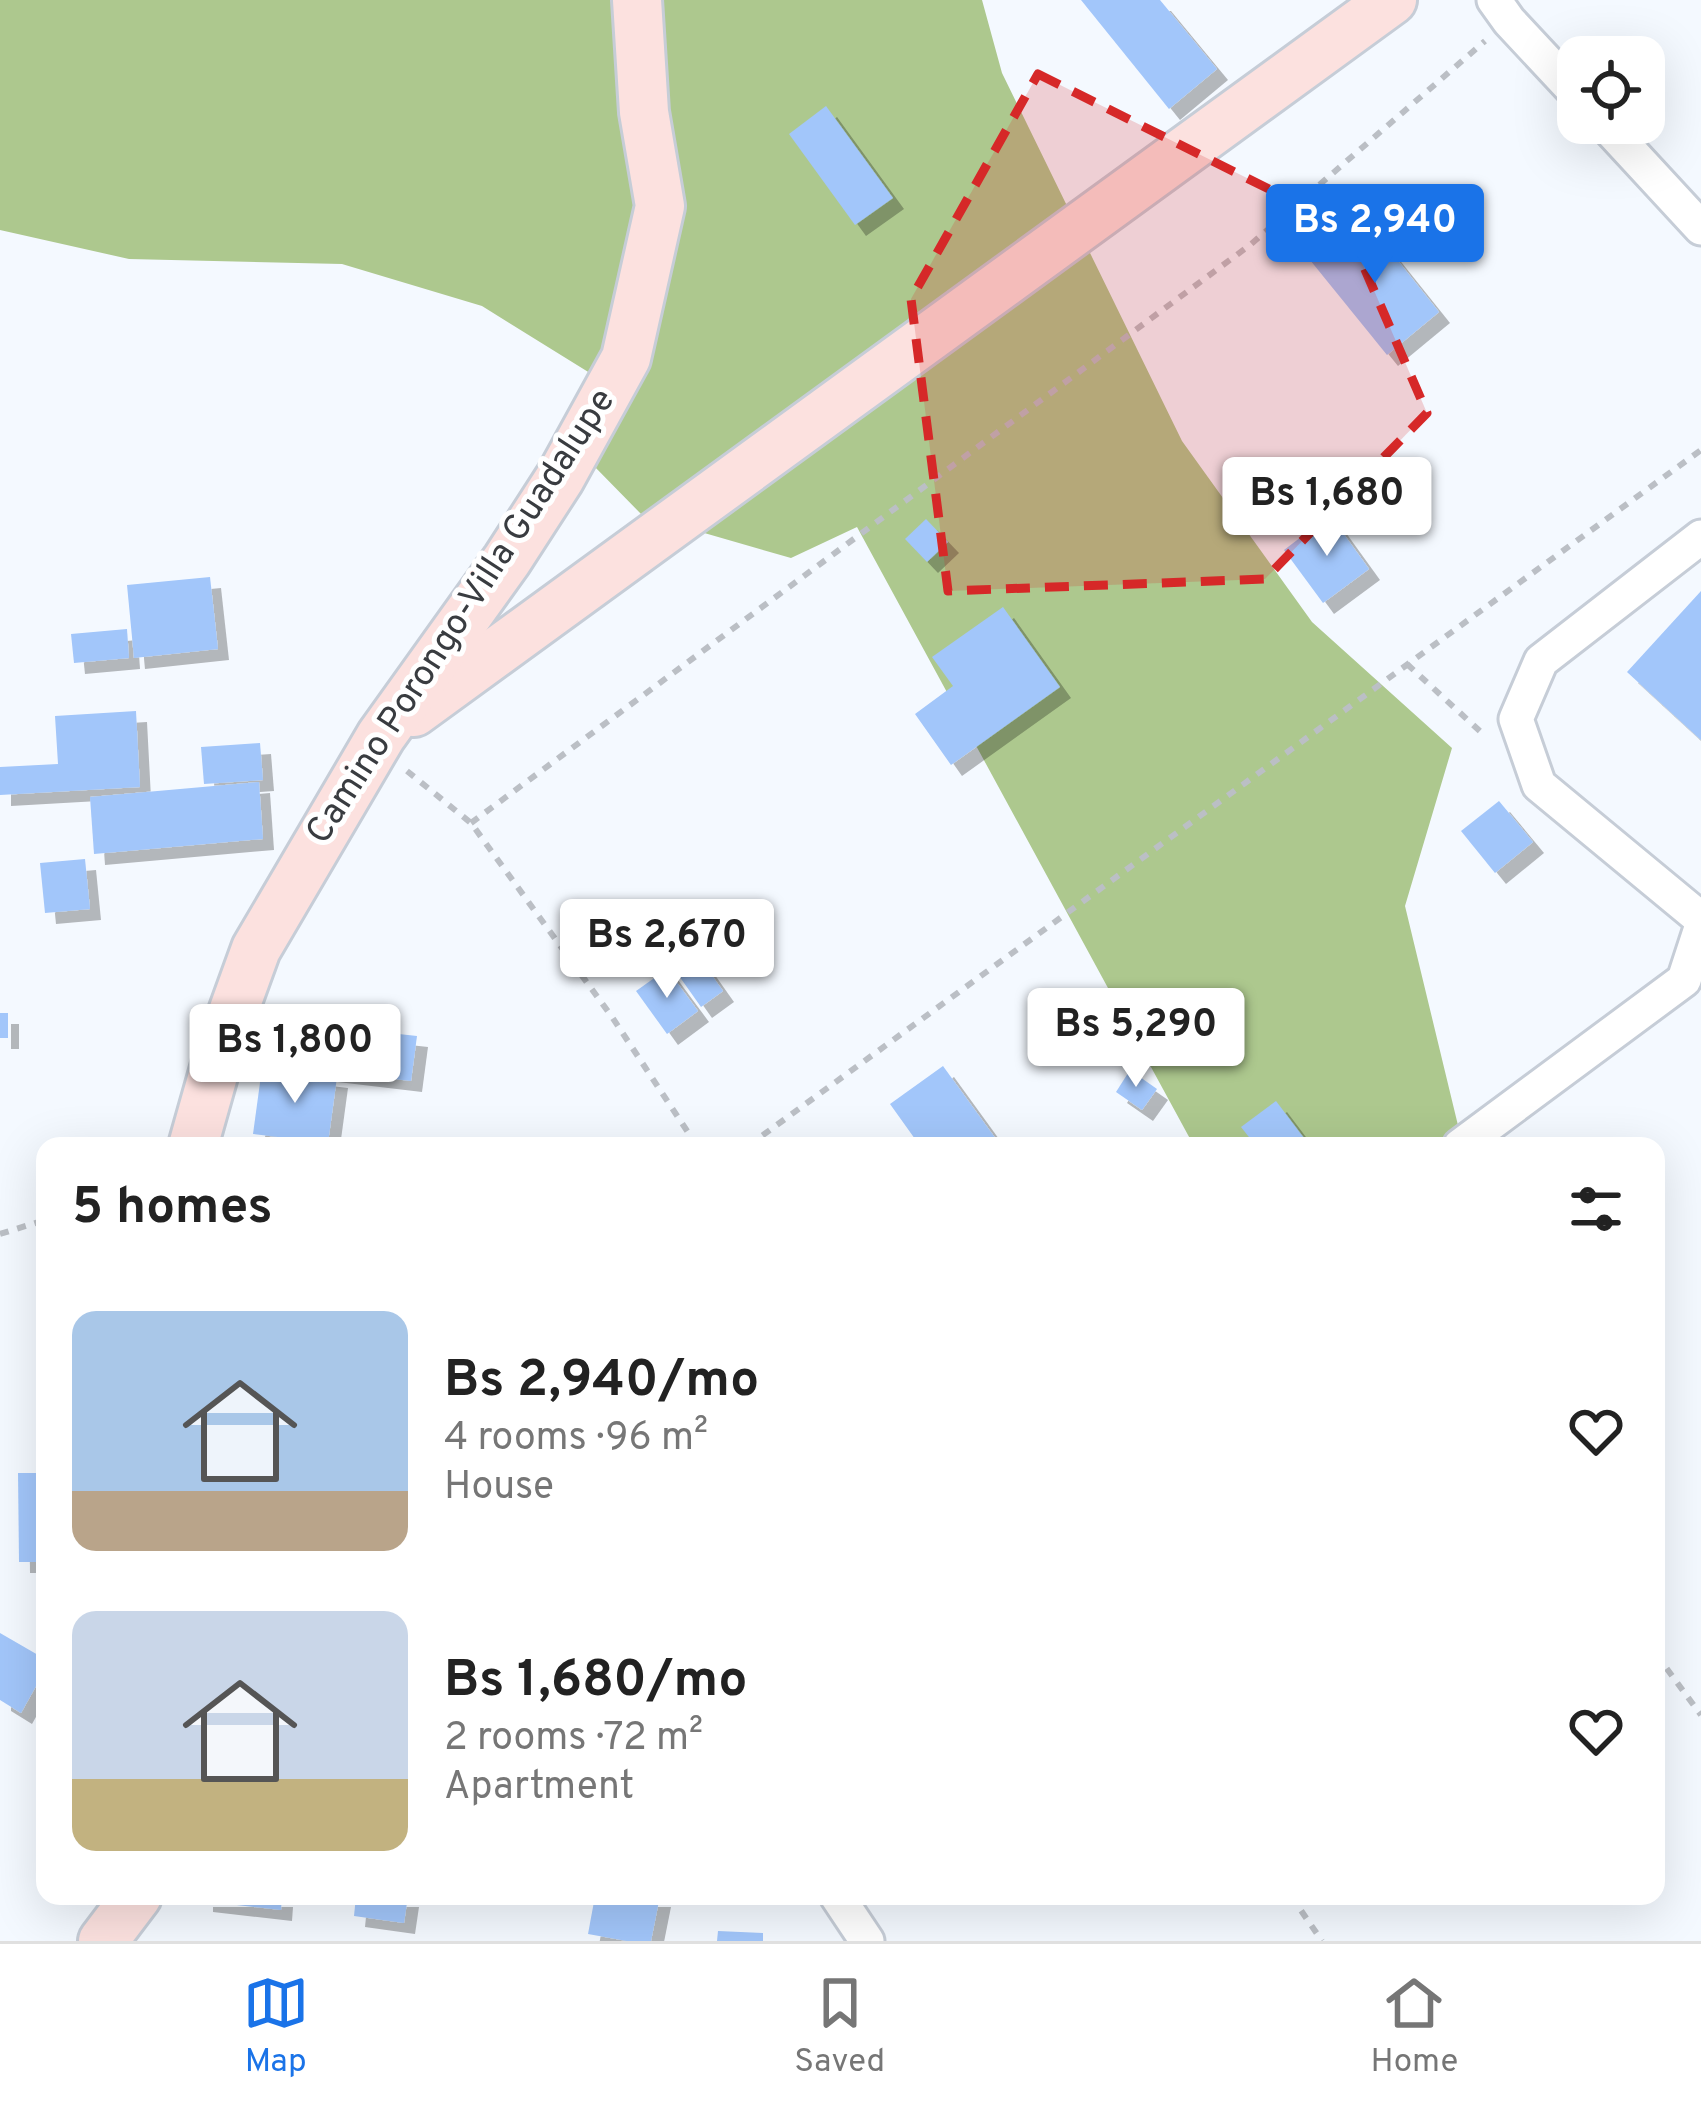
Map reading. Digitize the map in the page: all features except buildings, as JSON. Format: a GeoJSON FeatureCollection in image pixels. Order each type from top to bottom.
{"type":"FeatureCollection","features":[{"type":"Feature","properties":{"kind":"street","name":"Camino Porongo-Villa Guadalupe"},"geometry":{"type":"LineString","coordinates":[[196,1137],[223,1040],[256,949],[381,736],[560,478],[626,358],[660,206],[644,112],[638,0]]}},
{"type":"Feature","properties":{"kind":"street"},"geometry":{"type":"LineString","coordinates":[[381,736],[1392,0]]}},
{"type":"Feature","properties":{"kind":"street"},"geometry":{"type":"LineString","coordinates":[[1479,0],[1501,10],[1557,72]]}},
{"type":"Feature","properties":{"kind":"street"},"geometry":{"type":"LineString","coordinates":[[1623,144],[1701,228]]}},
{"type":"Feature","properties":{"kind":"street"},"geometry":{"type":"LineString","coordinates":[[1472,1137],[1684,980],[1701,924],[1539,785],[1516,719],[1540,661],[1701,537]]}},
{"type":"Feature","properties":{"kind":"street"},"geometry":{"type":"LineString","coordinates":[[103,1941],[129,1905]]}},
{"type":"Feature","properties":{"kind":"street"},"geometry":{"type":"LineString","coordinates":[[844,1905],[867,1941]]}},
{"type":"Feature","properties":{"kind":"path"},"geometry":{"type":"LineString","coordinates":[[472,823],[1250,245],[1501,10]]}},
{"type":"Feature","properties":{"kind":"path"},"geometry":{"type":"LineString","coordinates":[[760,1137],[1701,450]]}},
{"type":"Feature","properties":{"kind":"path"},"geometry":{"type":"LineString","coordinates":[[1407,664],[1489,740]]}},
{"type":"Feature","properties":{"kind":"path"},"geometry":{"type":"LineString","coordinates":[[381,736],[407,771],[472,823],[612,1017],[691,1137]]}},
{"type":"Feature","properties":{"kind":"path"},"geometry":{"type":"LineString","coordinates":[[0,1234],[36,1223]]}},
{"type":"Feature","properties":{"kind":"path"},"geometry":{"type":"LineString","coordinates":[[1665,1666],[1701,1715]]}},
{"type":"Feature","properties":{"kind":"path"},"geometry":{"type":"LineString","coordinates":[[1298,1905],[1322,1941]]}},
{"type":"Feature","properties":{"kind":"highlighted area"},"geometry":{"type":"Polygon","coordinates":[[[1038,74],[1347,228],[1427,413],[1265,579],[948,591],[911,299],[1038,74]]]}},
{"type":"Feature","properties":{"kind":"green space"},"geometry":{"type":"Polygon","coordinates":[[[0,0],[982,0],[1002,73],[1182,441],[1312,622],[1452,748],[1405,906],[1461,1137],[1189,1137],[857,527],[791,558],[642,515],[593,465],[606,383],[482,306],[342,264],[129,259],[0,230],[0,0]]]}}]}
